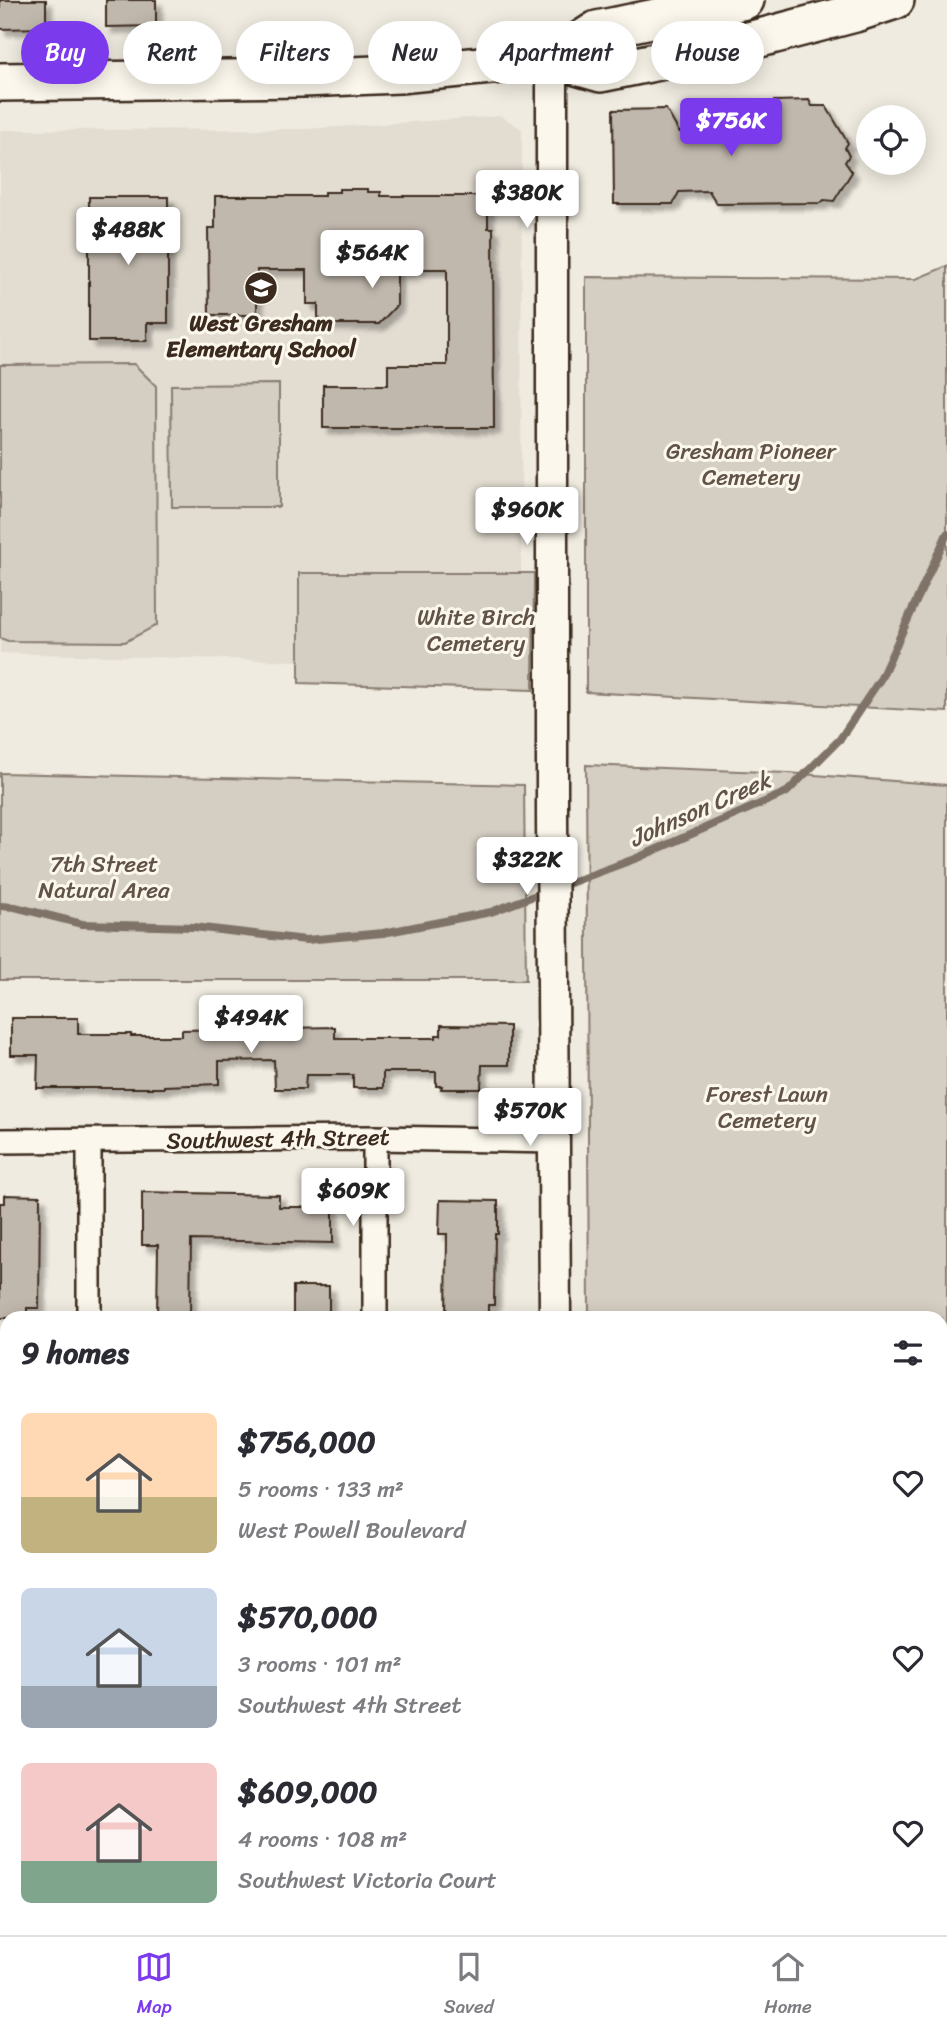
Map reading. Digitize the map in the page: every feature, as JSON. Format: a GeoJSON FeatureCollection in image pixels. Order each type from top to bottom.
{"type":"FeatureCollection","features":[{"type":"Feature","properties":{"kind":"main road"},"geometry":{"type":"LineString","coordinates":[[637,22],[745,0]]}},
{"type":"Feature","properties":{"kind":"main road"},"geometry":{"type":"LineString","coordinates":[[637,66],[718,49],[895,0]]}},
{"type":"Feature","properties":{"kind":"main road"},"geometry":{"type":"LineString","coordinates":[[0,82],[303,78],[398,74],[476,66]]}},
{"type":"Feature","properties":{"kind":"street"},"geometry":{"type":"LineString","coordinates":[[552,84],[555,1311]]}},
{"type":"Feature","properties":{"kind":"street"},"geometry":{"type":"LineString","coordinates":[[375,1138],[375,1311]]}},
{"type":"Feature","properties":{"kind":"street","name":"Southwest 4th Street"},"geometry":{"type":"LineString","coordinates":[[0,1141],[375,1138],[556,1141]]}},
{"type":"Feature","properties":{"kind":"street"},"geometry":{"type":"LineString","coordinates":[[89,1141],[89,1311]]}},
{"type":"Feature","properties":{"kind":"shaded area","name":"West Gresham Elementary School"},"geometry":{"type":"Polygon","coordinates":[[[501,116],[522,129],[521,573],[299,573],[299,661],[0,653],[0,130],[306,129],[501,116]]]}},
{"type":"Feature","properties":{"kind":"green space","name":"Gresham Pioneer Cemetery"},"geometry":{"type":"Polygon","coordinates":[[[947,266],[947,712],[586,692],[586,277],[916,279],[947,266]]]}},
{"type":"Feature","properties":{"kind":"green space"},"geometry":{"type":"Polygon","coordinates":[[[134,364],[156,386],[157,625],[125,642],[8,641],[0,638],[0,365],[134,364]]]}},
{"type":"Feature","properties":{"kind":"green space"},"geometry":{"type":"Polygon","coordinates":[[[279,384],[279,507],[172,507],[171,385],[279,384]]]}},
{"type":"Feature","properties":{"kind":"green space","name":"White Birch Cemetery"},"geometry":{"type":"Polygon","coordinates":[[[299,573],[534,573],[533,690],[299,683],[299,573]]]}},
{"type":"Feature","properties":{"kind":"green space","name":"Forest Lawn Cemetery"},"geometry":{"type":"Polygon","coordinates":[[[586,765],[788,773],[947,785],[947,1311],[589,1311],[586,765]]]}},
{"type":"Feature","properties":{"kind":"green space","name":"7th Street Natural Area"},"geometry":{"type":"Polygon","coordinates":[[[0,773],[524,785],[526,980],[0,980],[0,773]]]}},
{"type":"Feature","properties":{"kind":"building"},"geometry":{"type":"Polygon","coordinates":[[[0,0],[46,0],[46,21],[21,21],[21,29],[0,29],[0,0]]]}},
{"type":"Feature","properties":{"kind":"building"},"geometry":{"type":"Polygon","coordinates":[[[106,0],[156,0],[156,21],[123,21],[123,27],[109,27],[109,21],[106,21],[106,0]]]}},
{"type":"Feature","properties":{"kind":"building"},"geometry":{"type":"Polygon","coordinates":[[[809,100],[812,106],[826,106],[848,143],[845,148],[849,156],[845,162],[852,172],[834,201],[717,204],[709,191],[679,192],[673,204],[614,204],[613,110],[666,109],[679,132],[756,131],[774,101],[809,100]]]}},
{"type":"Feature","properties":{"kind":"building"},"geometry":{"type":"Polygon","coordinates":[[[339,189],[368,189],[368,192],[381,192],[381,196],[488,196],[488,228],[493,228],[494,428],[323,428],[323,385],[388,385],[388,365],[447,365],[447,269],[397,269],[397,305],[379,324],[326,324],[318,317],[318,304],[307,304],[307,270],[257,270],[257,315],[209,315],[208,228],[215,228],[215,196],[324,196],[324,192],[339,192],[339,189]]]}},
{"type":"Feature","properties":{"kind":"building"},"geometry":{"type":"Polygon","coordinates":[[[89,197],[168,197],[168,323],[147,323],[147,341],[89,341],[89,197]]]}},
{"type":"Feature","properties":{"kind":"building"},"geometry":{"type":"Polygon","coordinates":[[[11,1018],[78,1018],[78,1034],[131,1036],[182,1036],[182,1030],[335,1027],[335,1038],[436,1038],[436,1035],[441,1035],[441,1025],[509,1026],[509,1065],[482,1065],[481,1089],[441,1089],[442,1086],[436,1086],[436,1072],[383,1072],[383,1088],[353,1088],[353,1075],[306,1075],[305,1089],[275,1089],[274,1060],[219,1061],[219,1084],[164,1088],[37,1088],[38,1055],[11,1055],[11,1018]]]}},
{"type":"Feature","properties":{"kind":"building"},"geometry":{"type":"Polygon","coordinates":[[[142,1192],[279,1195],[279,1207],[333,1207],[333,1243],[191,1240],[190,1311],[157,1311],[158,1245],[142,1245],[142,1192]]]}},
{"type":"Feature","properties":{"kind":"building"},"geometry":{"type":"Polygon","coordinates":[[[5,1195],[40,1196],[39,1308],[0,1311],[0,1203],[5,1203],[5,1195]]]}},
{"type":"Feature","properties":{"kind":"building"},"geometry":{"type":"Polygon","coordinates":[[[440,1200],[498,1201],[494,1305],[488,1305],[488,1311],[446,1311],[447,1234],[439,1234],[440,1200]]]}},
{"type":"Feature","properties":{"kind":"building"},"geometry":{"type":"Polygon","coordinates":[[[293,1286],[329,1286],[329,1311],[293,1311],[293,1286]]]}},
{"type":"Feature","properties":{"kind":"waterway","name":"Johnson Creek"},"geometry":{"type":"LineString","coordinates":[[559,887],[637,858],[787,792],[840,739],[881,678],[947,534]]}},
{"type":"Feature","properties":{"kind":"waterway","name":"Johnson Creek"},"geometry":{"type":"LineString","coordinates":[[0,906],[15,907],[82,924],[194,927],[306,940],[383,933],[491,912],[547,891]]}},
{"type":"Feature","properties":{"kind":"place","name":"West Gresham Elementary School"},"geometry":{"type":"Point","coordinates":[261,288]}}]}
